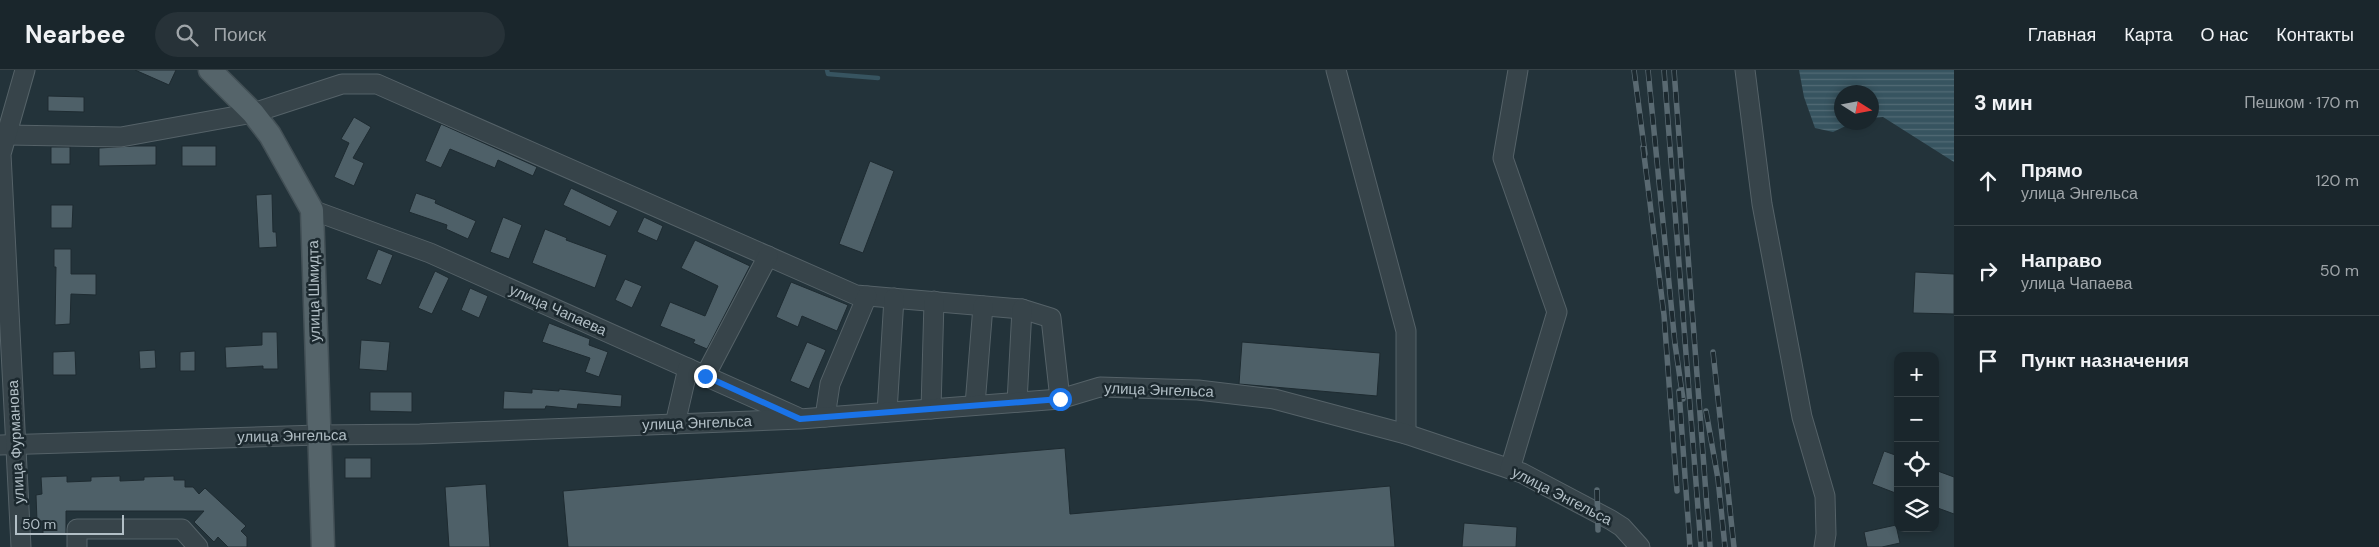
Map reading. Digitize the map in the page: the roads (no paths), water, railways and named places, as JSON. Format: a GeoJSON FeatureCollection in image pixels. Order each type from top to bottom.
{"type":"FeatureCollection","features":[{"type":"Feature","properties":{"kind":"main road","name":"улица Шмидта"},"geometry":{"type":"LineString","coordinates":[[210,70],[253,112],[270,135],[312,210],[323,547]]}},
{"type":"Feature","properties":{"kind":"street","name":"улица Фурманова"},"geometry":{"type":"LineString","coordinates":[[21,547],[8,444],[2,154],[6,124],[25,70]]}},
{"type":"Feature","properties":{"kind":"street"},"geometry":{"type":"LineString","coordinates":[[1336,70],[1406,331],[1406,434]]}},
{"type":"Feature","properties":{"kind":"street"},"geometry":{"type":"LineString","coordinates":[[1510,469],[1558,312],[1502,158],[1518,70]]}},
{"type":"Feature","properties":{"kind":"street"},"geometry":{"type":"LineString","coordinates":[[1745,70],[1762,204],[1802,417],[1825,496],[1826,534],[1824,547]]}},
{"type":"Feature","properties":{"kind":"street"},"geometry":{"type":"LineString","coordinates":[[6,124],[121,137],[253,112],[342,84],[377,84],[856,295],[1022,309],[1051,318],[1060,399]]}},
{"type":"Feature","properties":{"kind":"street","name":"улица Чапаева"},"geometry":{"type":"LineString","coordinates":[[312,210],[430,253],[800,419]]}},
{"type":"Feature","properties":{"kind":"street"},"geometry":{"type":"LineString","coordinates":[[675,424],[696,372],[768,256]]}},
{"type":"Feature","properties":{"kind":"street"},"geometry":{"type":"LineString","coordinates":[[825,417],[830,384],[867,296]]}},
{"type":"Feature","properties":{"kind":"street"},"geometry":{"type":"LineString","coordinates":[[887,412],[894,298]]}},
{"type":"Feature","properties":{"kind":"street"},"geometry":{"type":"LineString","coordinates":[[931,409],[934,302]]}},
{"type":"Feature","properties":{"kind":"street"},"geometry":{"type":"LineString","coordinates":[[975,405],[983,306]]}},
{"type":"Feature","properties":{"kind":"street"},"geometry":{"type":"LineString","coordinates":[[1017,402],[1022,309]]}},
{"type":"Feature","properties":{"kind":"street","name":"улица Энгельса"},"geometry":{"type":"LineString","coordinates":[[8,444],[318,434],[420,434],[800,419],[1060,399],[1100,387],[1198,390],[1274,400],[1406,434],[1522,473],[1612,520],[1622,527],[1640,547]]}},
{"type":"Feature","properties":{"kind":"street"},"geometry":{"type":"LineString","coordinates":[[77,547],[77,529],[182,529],[198,547]]}},
{"type":"Feature","properties":{"kind":"water"},"geometry":{"type":"Polygon","coordinates":[[[1799,70],[1954,70],[1954,162],[1883,117],[1879,117],[1879,85],[1834,85],[1834,130],[1837,130],[1833,132],[1815,128],[1804,97],[1799,70]]]}},
{"type":"Feature","properties":{"kind":"waterway"},"geometry":{"type":"LineString","coordinates":[[827,70],[828,74],[878,78]]}},
{"type":"Feature","properties":{"kind":"railway"},"geometry":{"type":"LineString","coordinates":[[1634,70],[1645,154]]}},
{"type":"Feature","properties":{"kind":"railway"},"geometry":{"type":"LineString","coordinates":[[1648,70],[1675,344],[1683,399]]}},
{"type":"Feature","properties":{"kind":"railway"},"geometry":{"type":"LineString","coordinates":[[1664,70],[1701,547]]}},
{"type":"Feature","properties":{"kind":"railway"},"geometry":{"type":"LineString","coordinates":[[1674,70],[1710,547]]}},
{"type":"Feature","properties":{"kind":"railway"},"geometry":{"type":"LineString","coordinates":[[1643,147],[1664,315],[1677,491]]}},
{"type":"Feature","properties":{"kind":"railway"},"geometry":{"type":"LineString","coordinates":[[1713,352],[1734,547]]}},
{"type":"Feature","properties":{"kind":"railway"},"geometry":{"type":"LineString","coordinates":[[1679,391],[1690,547]]}},
{"type":"Feature","properties":{"kind":"railway"},"geometry":{"type":"LineString","coordinates":[[1706,411],[1718,479],[1725,547]]}},
{"type":"Feature","properties":{"kind":"railway"},"geometry":{"type":"LineString","coordinates":[[1597,490],[1598,530]]}}]}
